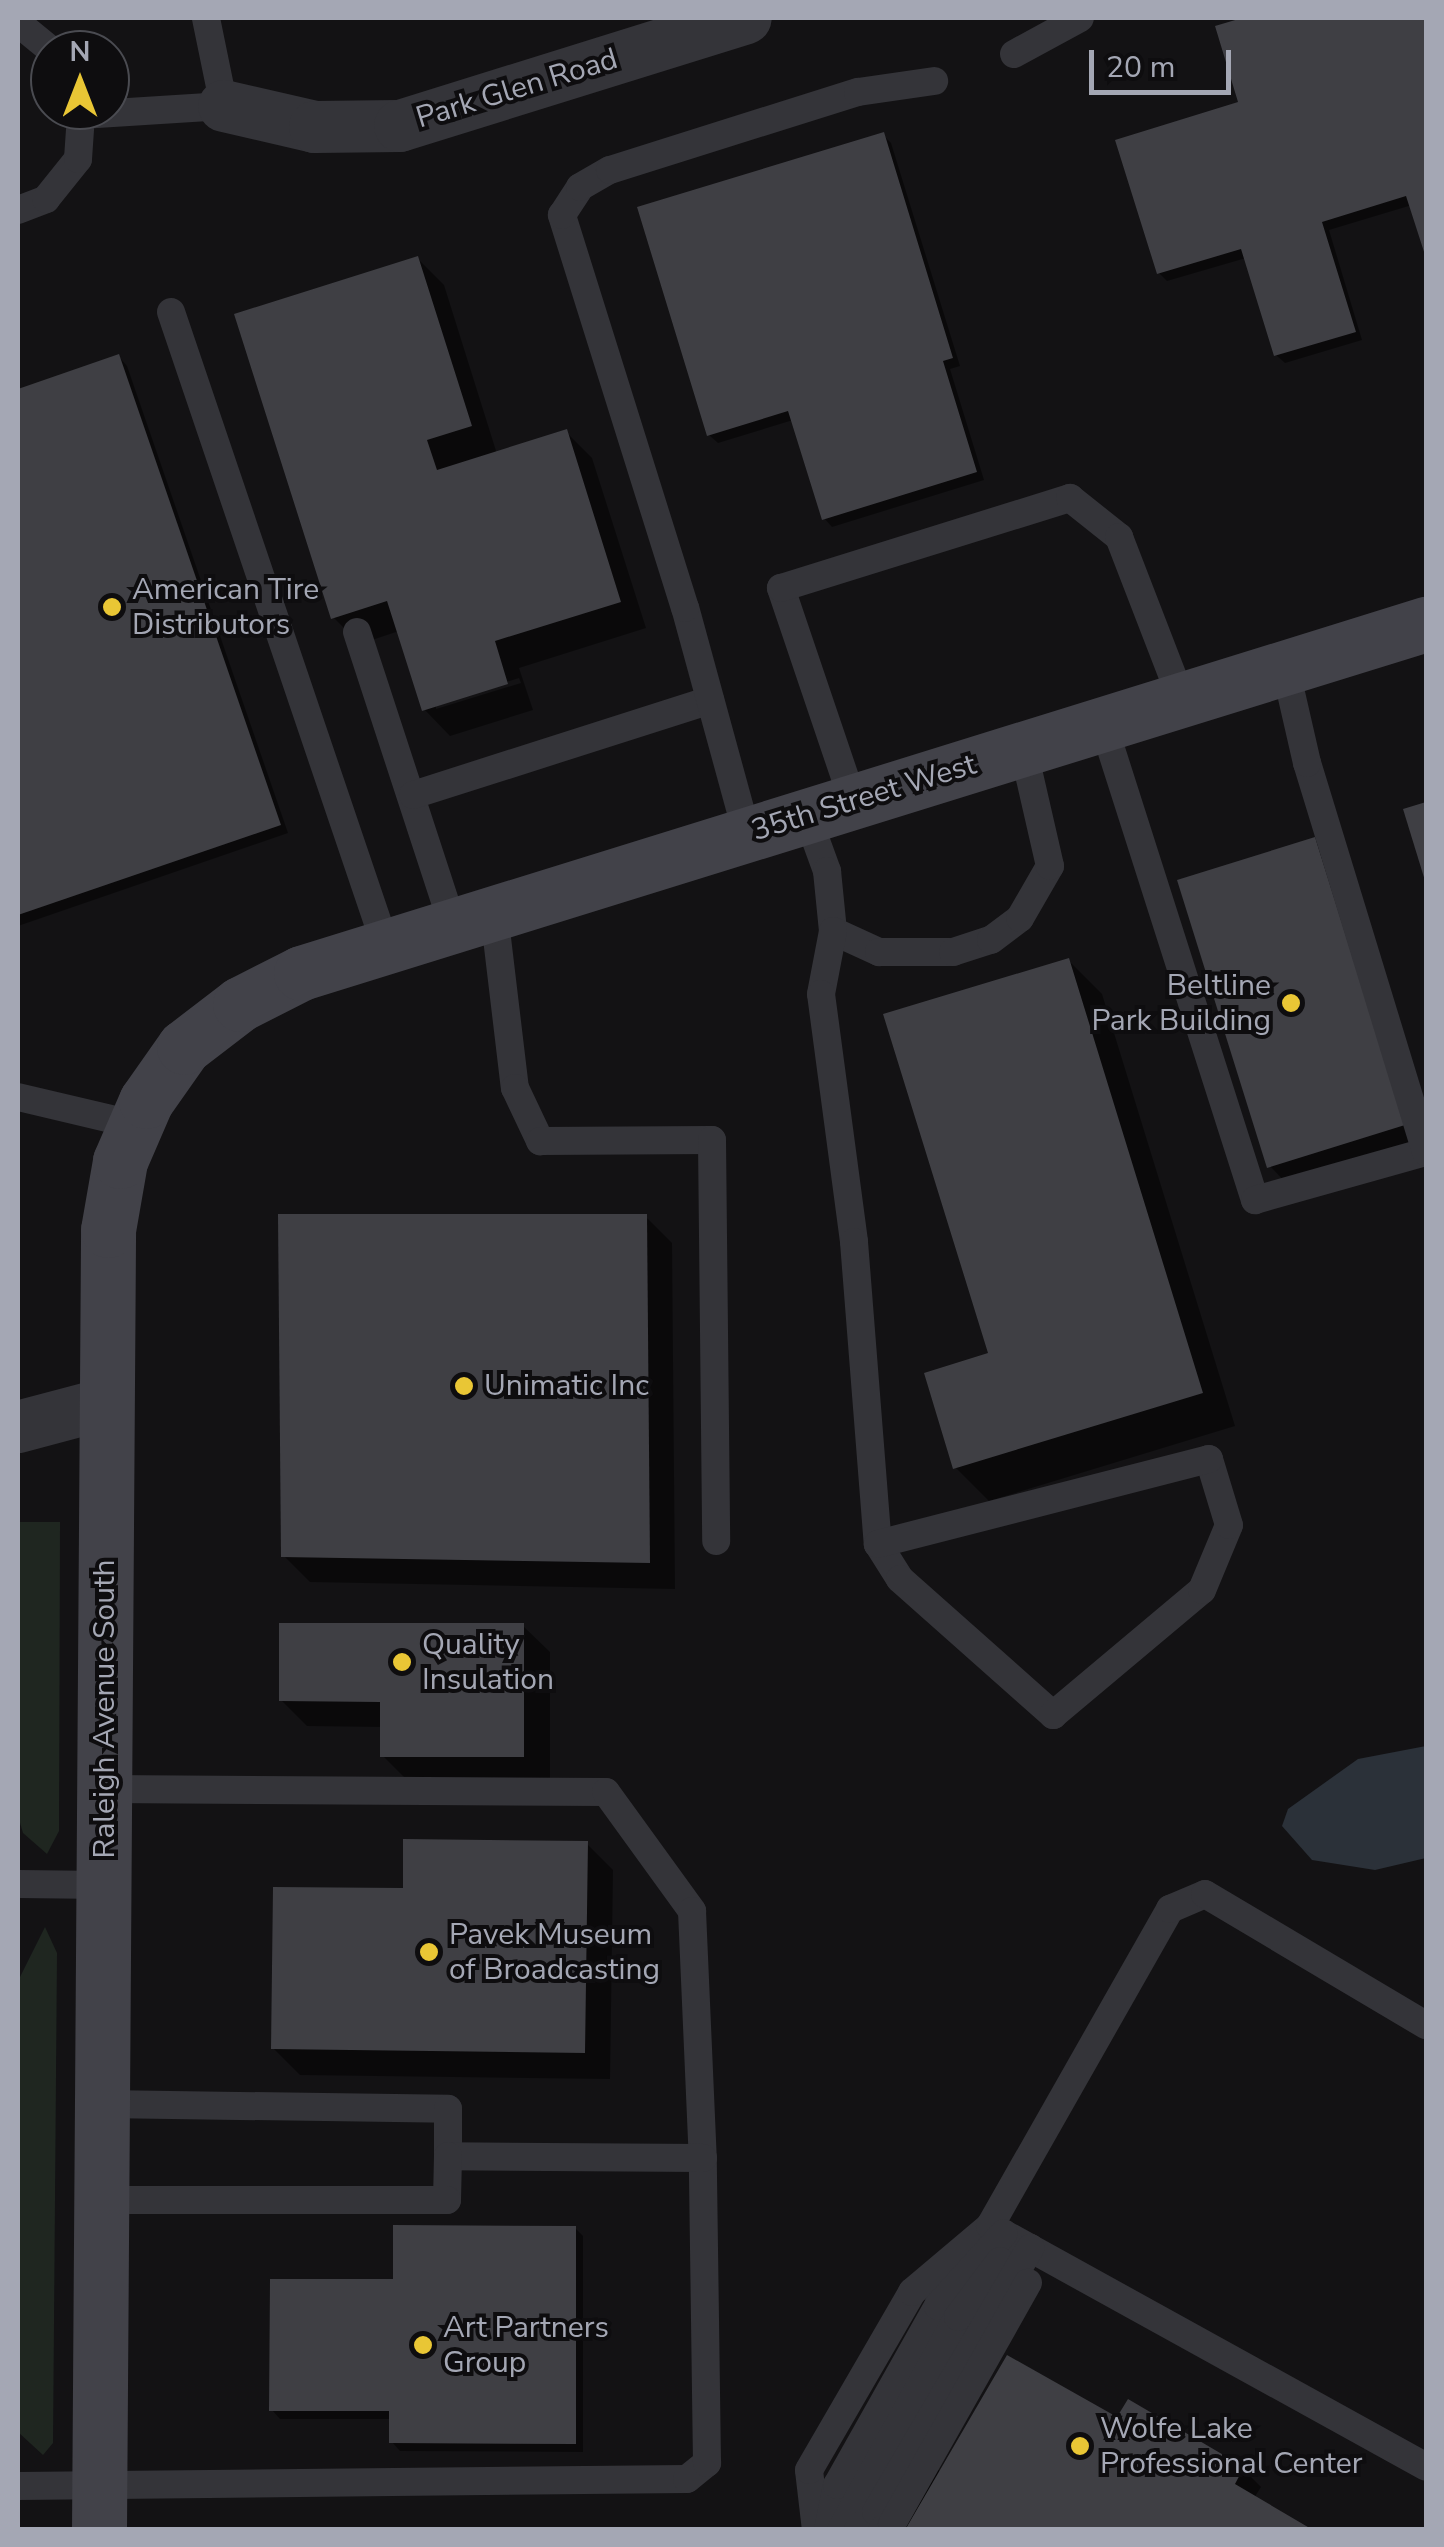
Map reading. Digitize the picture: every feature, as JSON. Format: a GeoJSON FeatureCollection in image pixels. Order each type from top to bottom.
{"type":"FeatureCollection","features":[{"type":"Feature","properties":{"kind":"street","name":"Park Glen Road"},"geometry":{"type":"LineString","coordinates":[[224,106],[316,127],[400,126],[746,18]]}},
{"type":"Feature","properties":{"kind":"street","name":"35th Street West"},"geometry":{"type":"LineString","coordinates":[[301,972],[1426,624]]}},
{"type":"Feature","properties":{"kind":"street","name":"Raleigh Avenue South"},"geometry":{"type":"LineString","coordinates":[[100,2509],[108,1230],[132,1124],[184,1046],[240,1004],[301,972]]}},
{"type":"Feature","properties":{"kind":"street"},"geometry":{"type":"LineString","coordinates":[[18,1426],[108,1403]]}},
{"type":"Feature","properties":{"kind":"lane"},"geometry":{"type":"LineString","coordinates":[[130,110],[224,106],[206,18]]}},
{"type":"Feature","properties":{"kind":"lane"},"geometry":{"type":"LineString","coordinates":[[1014,54],[1080,18]]}},
{"type":"Feature","properties":{"kind":"lane"},"geometry":{"type":"LineString","coordinates":[[747,834],[562,215],[580,187],[610,170],[858,92],[934,81]]}},
{"type":"Feature","properties":{"kind":"lane"},"geometry":{"type":"LineString","coordinates":[[18,210],[46,199],[78,158],[79,130]]}},
{"type":"Feature","properties":{"kind":"lane"},"geometry":{"type":"LineString","coordinates":[[171,312],[386,947]]}},
{"type":"Feature","properties":{"kind":"lane"},"geometry":{"type":"LineString","coordinates":[[878,1544],[1209,1459],[1229,1525],[1202,1590],[1053,1715],[900,1579],[878,1544],[854,1242],[821,994],[833,931],[827,871],[830,809],[782,588],[1070,498],[1119,537],[1182,700]]}},
{"type":"Feature","properties":{"kind":"lane"},"geometry":{"type":"LineString","coordinates":[[357,632],[413,795],[474,919],[516,1088],[540,1141],[712,1140],[716,1541]]}},
{"type":"Feature","properties":{"kind":"lane"},"geometry":{"type":"LineString","coordinates":[[1103,724],[1255,1200],[1426,1152],[1307,764],[1285,668]]}},
{"type":"Feature","properties":{"kind":"lane"},"geometry":{"type":"LineString","coordinates":[[413,795],[710,700]]}},
{"type":"Feature","properties":{"kind":"lane"},"geometry":{"type":"LineString","coordinates":[[833,931],[879,952],[913,956],[991,940],[1020,918],[1050,866],[1023,748]]}},
{"type":"Feature","properties":{"kind":"lane"},"geometry":{"type":"LineString","coordinates":[[18,1097],[132,1124]]}},
{"type":"Feature","properties":{"kind":"lane"},"geometry":{"type":"LineString","coordinates":[[18,2486],[100,2509],[687,2479],[706,2463],[703,2158],[692,1911],[606,1792],[105,1789]]}},
{"type":"Feature","properties":{"kind":"lane"},"geometry":{"type":"LineString","coordinates":[[18,1884],[104,1885]]}},
{"type":"Feature","properties":{"kind":"lane"},"geometry":{"type":"LineString","coordinates":[[882,2530],[892,2524],[1170,1908],[1206,1894],[1426,2025]]}},
{"type":"Feature","properties":{"kind":"lane"},"geometry":{"type":"LineString","coordinates":[[102,2200],[447,2200],[448,2156],[448,2109],[103,2104]]}},
{"type":"Feature","properties":{"kind":"lane"},"geometry":{"type":"LineString","coordinates":[[448,2156],[703,2158]]}},
{"type":"Feature","properties":{"kind":"lane"},"geometry":{"type":"LineString","coordinates":[[1017,2240],[1426,2468]]}},
{"type":"Feature","properties":{"kind":"lane"},"geometry":{"type":"LineString","coordinates":[[816,2530],[809,2470],[912,2292],[1017,2240]]}},
{"type":"Feature","properties":{"kind":"lane"},"geometry":{"type":"LineString","coordinates":[[828,2530],[837,2485],[938,2306],[1017,2240]]}},
{"type":"Feature","properties":{"kind":"lane"},"geometry":{"type":"LineString","coordinates":[[841,2530],[958,2317],[1017,2240]]}},
{"type":"Feature","properties":{"kind":"lane"},"geometry":{"type":"LineString","coordinates":[[858,2530],[876,2512],[1017,2240]]}},
{"type":"Feature","properties":{"kind":"shaded area"},"geometry":{"type":"Polygon","coordinates":[[[18,1522],[60,1522],[59,1831],[47,1854],[23,1833],[18,1816],[18,1522]]]}},
{"type":"Feature","properties":{"kind":"shaded area"},"geometry":{"type":"Polygon","coordinates":[[[1426,1746],[1426,1858],[1375,1870],[1312,1860],[1282,1826],[1288,1809],[1358,1759],[1426,1746]]]}},
{"type":"Feature","properties":{"kind":"shaded area"},"geometry":{"type":"Polygon","coordinates":[[[45,1927],[57,1953],[53,2443],[43,2455],[18,2432],[18,1981],[45,1927]]]}},
{"type":"Feature","properties":{"kind":"building"},"geometry":{"type":"Polygon","coordinates":[[[1242,18],[1426,18],[1426,258],[1406,196],[1322,222],[1356,332],[1274,356],[1241,249],[1157,274],[1115,140],[1238,102],[1215,26],[1242,18]]]}},
{"type":"Feature","properties":{"kind":"building"},"geometry":{"type":"Polygon","coordinates":[[[884,132],[953,358],[943,361],[977,472],[822,520],[788,411],[707,436],[637,207],[884,132]]]}},
{"type":"Feature","properties":{"kind":"building"},"geometry":{"type":"Polygon","coordinates":[[[418,256],[472,426],[427,440],[437,470],[567,429],[621,602],[495,641],[508,684],[422,711],[387,601],[331,619],[234,314],[418,256]]]}},
{"type":"Feature","properties":{"kind":"building","name":"American Tire Distributors"},"geometry":{"type":"Polygon","coordinates":[[[119,354],[281,825],[18,915],[18,389],[119,354]]]}},
{"type":"Feature","properties":{"kind":"building"},"geometry":{"type":"Polygon","coordinates":[[[1426,802],[1426,884],[1403,809],[1426,802]]]}},
{"type":"Feature","properties":{"kind":"building","name":"Beltline Park Building"},"geometry":{"type":"Polygon","coordinates":[[[1315,837],[1405,1125],[1267,1168],[1177,880],[1315,837]]]}},
{"type":"Feature","properties":{"kind":"building"},"geometry":{"type":"Polygon","coordinates":[[[1069,958],[1203,1393],[953,1469],[924,1373],[988,1353],[883,1014],[1069,958]]]}},
{"type":"Feature","properties":{"kind":"building","name":"Unimatic Inc"},"geometry":{"type":"Polygon","coordinates":[[[278,1214],[647,1214],[650,1563],[281,1557],[278,1214]]]}},
{"type":"Feature","properties":{"kind":"building","name":"Quality Insulation"},"geometry":{"type":"Polygon","coordinates":[[[279,1623],[524,1623],[524,1757],[380,1757],[380,1702],[279,1701],[279,1623]]]}},
{"type":"Feature","properties":{"kind":"building","name":"Pavek Museum of Broadcasting"},"geometry":{"type":"Polygon","coordinates":[[[403,1839],[588,1841],[585,2053],[271,2049],[273,1887],[403,1888],[403,1839]]]}},
{"type":"Feature","properties":{"kind":"building","name":"Art Partners Group"},"geometry":{"type":"Polygon","coordinates":[[[393,2225],[576,2226],[576,2444],[389,2443],[389,2411],[269,2411],[270,2279],[393,2279],[393,2225]]]}},
{"type":"Feature","properties":{"kind":"building","name":"Wolfe Lake Professional Center"},"geometry":{"type":"Polygon","coordinates":[[[1007,2355],[1117,2417],[1128,2399],[1244,2467],[1235,2484],[1313,2530],[905,2530],[1007,2355]]]}},
{"type":"Feature","properties":{"kind":"place","name":"American Tire Distributors"},"geometry":{"type":"Point","coordinates":[112,607]}},
{"type":"Feature","properties":{"kind":"place","name":"Beltline Park Building"},"geometry":{"type":"Point","coordinates":[1291,1003]}},
{"type":"Feature","properties":{"kind":"place","name":"Unimatic Inc"},"geometry":{"type":"Point","coordinates":[464,1386]}},
{"type":"Feature","properties":{"kind":"place","name":"Quality Insulation"},"geometry":{"type":"Point","coordinates":[402,1662]}},
{"type":"Feature","properties":{"kind":"place","name":"Pavek Museum of Broadcasting"},"geometry":{"type":"Point","coordinates":[429,1952]}},
{"type":"Feature","properties":{"kind":"place","name":"Art Partners Group"},"geometry":{"type":"Point","coordinates":[423,2345]}},
{"type":"Feature","properties":{"kind":"place","name":"Wolfe Lake Professional Center"},"geometry":{"type":"Point","coordinates":[1080,2446]}}]}
